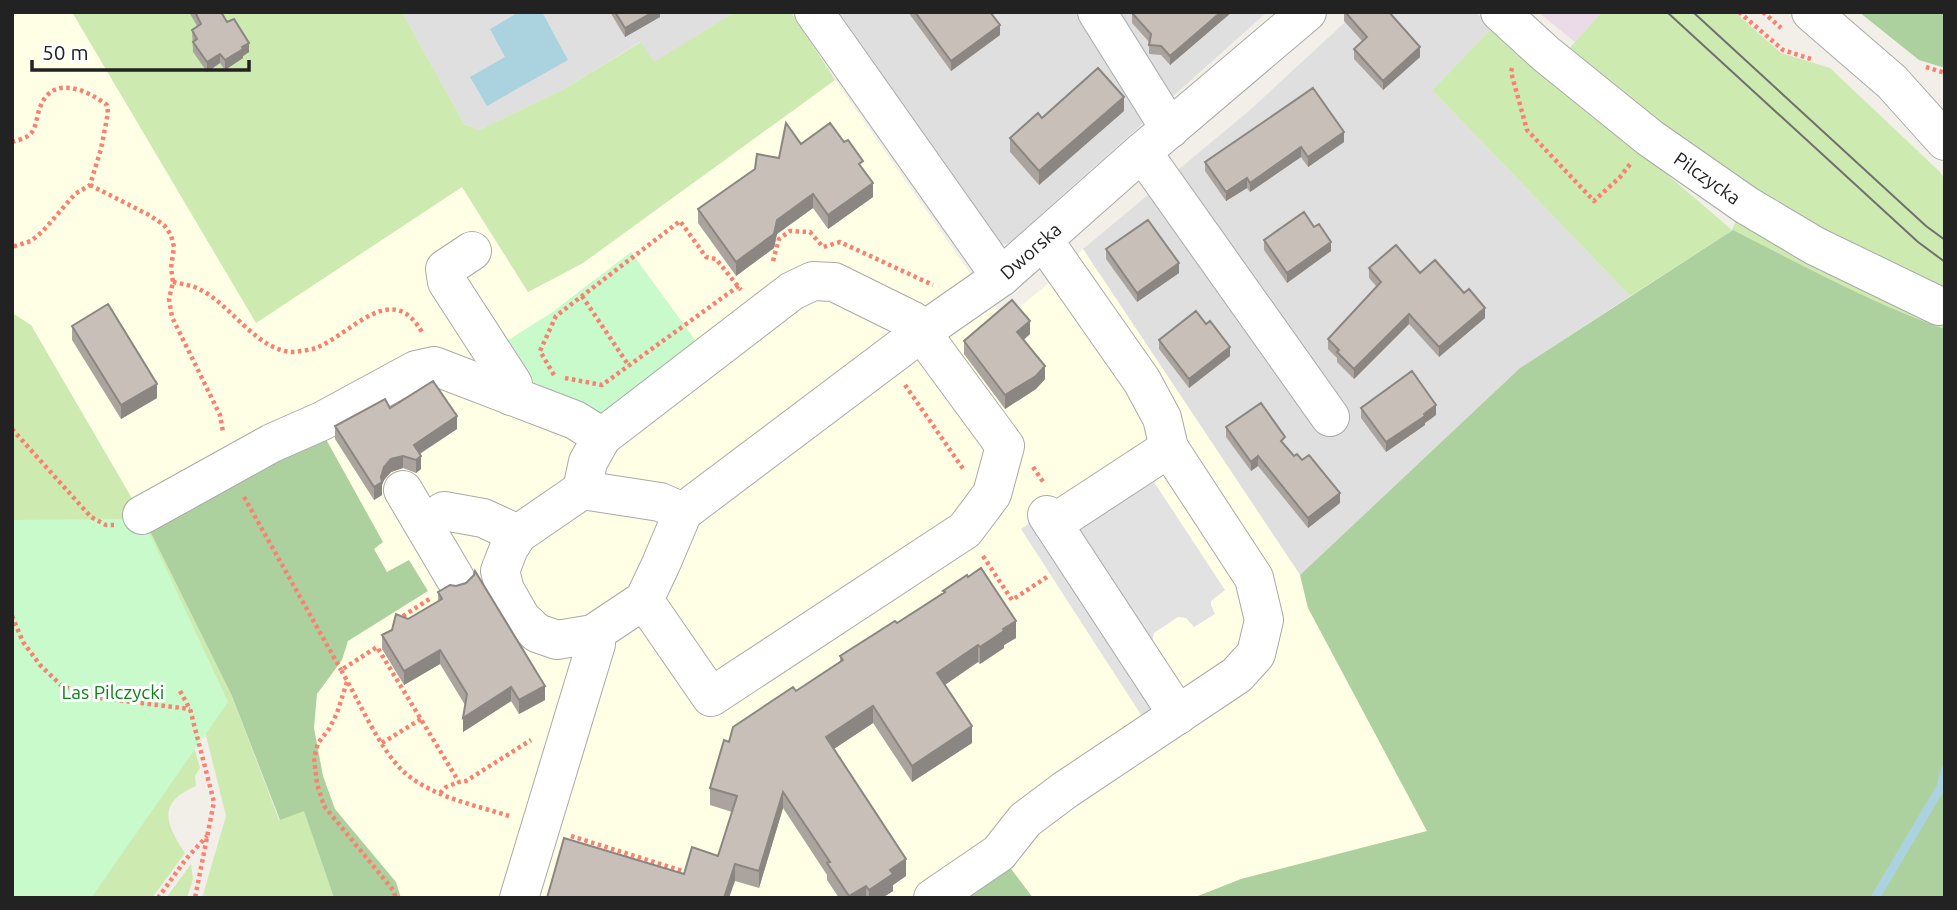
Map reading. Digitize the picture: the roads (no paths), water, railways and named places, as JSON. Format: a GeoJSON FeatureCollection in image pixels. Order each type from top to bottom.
{"type":"FeatureCollection","features":[{"type":"Feature","properties":{"kind":"street","name":"Dworska"},"geometry":{"type":"LineString","coordinates":[[814,12],[1001,277],[1307,12]]}},
{"type":"Feature","properties":{"kind":"street"},"geometry":{"type":"LineString","coordinates":[[1097,12],[1156,141],[1330,417]]}},
{"type":"Feature","properties":{"kind":"street"},"geometry":{"type":"LineString","coordinates":[[1811,12],[1892,82],[1945,141]]}},
{"type":"Feature","properties":{"kind":"street","name":"Pilczycka"},"geometry":{"type":"LineString","coordinates":[[1512,23],[1650,138],[1746,205],[1815,246],[1940,306]]}},
{"type":"Feature","properties":{"kind":"street"},"geometry":{"type":"LineString","coordinates":[[1892,82],[1945,108]]}},
{"type":"Feature","properties":{"kind":"street"},"geometry":{"type":"LineString","coordinates":[[933,898],[999,853],[1025,820],[1065,790],[1237,675],[1256,654],[1264,620],[1254,578],[1169,448],[1162,418],[1142,381],[1044,241]]}},
{"type":"Feature","properties":{"kind":"street"},"geometry":{"type":"LineString","coordinates":[[472,251],[445,269],[447,282],[513,384],[511,396]]}},
{"type":"Feature","properties":{"kind":"street"},"geometry":{"type":"LineString","coordinates":[[683,512],[660,502],[582,490],[518,534],[500,571],[505,590],[521,618],[537,633],[557,640],[593,635],[644,600],[683,512],[922,332],[1001,277]]}},
{"type":"Feature","properties":{"kind":"street"},"geometry":{"type":"LineString","coordinates":[[582,490],[588,462],[603,437],[792,291],[813,281],[834,282],[913,321],[1005,446],[992,494],[965,530],[711,697],[644,600]]}},
{"type":"Feature","properties":{"kind":"street"},"geometry":{"type":"LineString","coordinates":[[142,515],[272,443],[322,421],[416,370],[435,366],[575,420],[603,437]]}},
{"type":"Feature","properties":{"kind":"street"},"geometry":{"type":"LineString","coordinates":[[1169,448],[1050,519],[1178,715]]}},
{"type":"Feature","properties":{"kind":"street"},"geometry":{"type":"LineString","coordinates":[[404,490],[455,578]]}},
{"type":"Feature","properties":{"kind":"street"},"geometry":{"type":"LineString","coordinates":[[424,524],[444,511],[483,518],[518,534]]}},
{"type":"Feature","properties":{"kind":"street"},"geometry":{"type":"LineString","coordinates":[[519,898],[596,644],[593,635]]}},
{"type":"Feature","properties":{"kind":"water"},"geometry":{"type":"Polygon","coordinates":[[[519,12],[542,12],[568,60],[487,106],[470,77],[505,57],[490,29],[519,12]]]}},
{"type":"Feature","properties":{"kind":"waterway"},"geometry":{"type":"LineString","coordinates":[[1875,898],[1941,787],[1945,770]]}},
{"type":"Feature","properties":{"kind":"tram line"},"geometry":{"type":"LineString","coordinates":[[1667,12],[1918,242],[1945,262]]}},
{"type":"Feature","properties":{"kind":"tram line"},"geometry":{"type":"LineString","coordinates":[[1693,12],[1926,226],[1945,240]]}},
{"type":"Feature","properties":{"kind":"park label","name":"Las Pilczycki"},"geometry":{"type":"Point","coordinates":[113,692]}}]}
